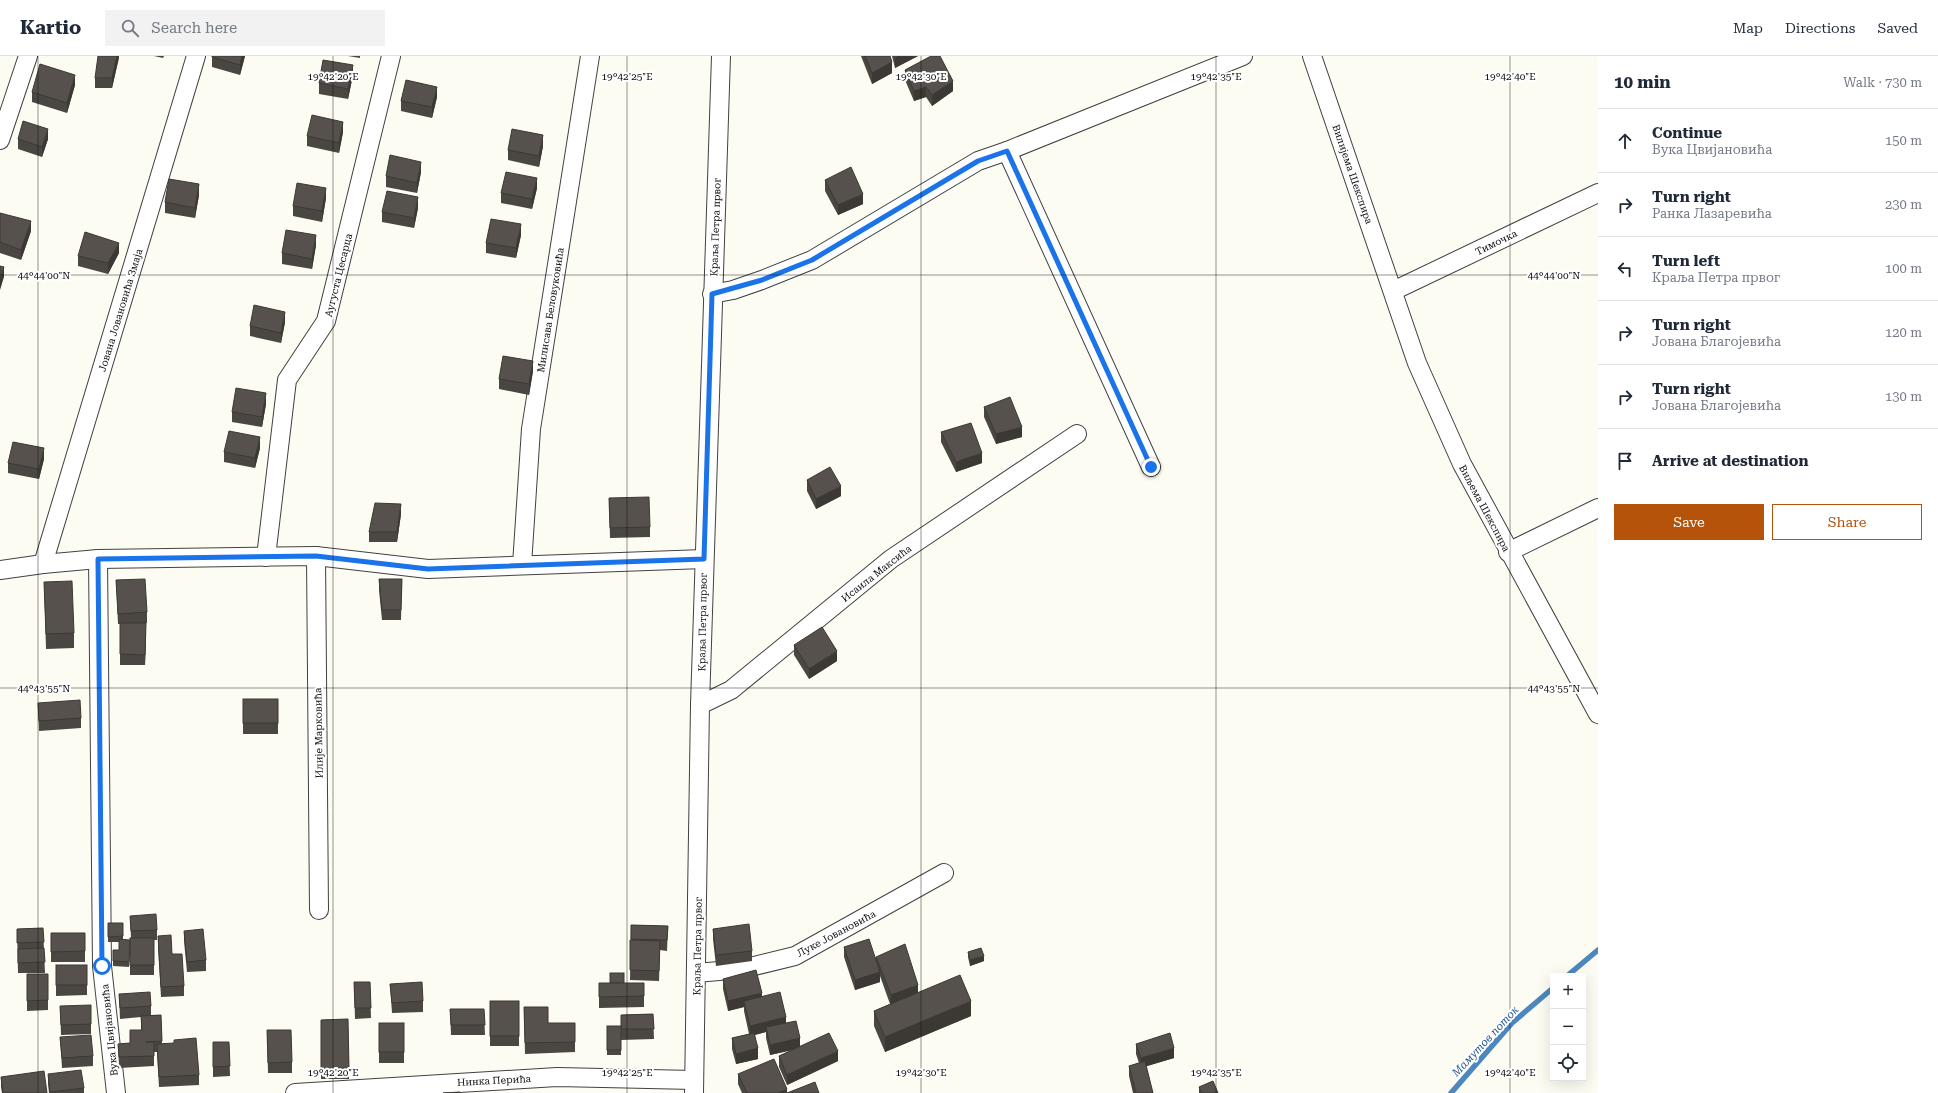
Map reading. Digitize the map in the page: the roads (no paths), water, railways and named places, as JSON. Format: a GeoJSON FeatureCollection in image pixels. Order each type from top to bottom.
{"type":"FeatureCollection","features":[{"type":"Feature","properties":{"kind":"street"},"geometry":{"type":"LineString","coordinates":[[0,140],[28,56]]}},
{"type":"Feature","properties":{"kind":"street","name":"Јована Јовановића Змаја"},"geometry":{"type":"LineString","coordinates":[[44,564],[196,56]]}},
{"type":"Feature","properties":{"kind":"street","name":"Аугуста Цесарца"},"geometry":{"type":"LineString","coordinates":[[266,557],[287,380],[326,321],[391,56]]}},
{"type":"Feature","properties":{"kind":"street","name":"Милисава Беловуковића"},"geometry":{"type":"LineString","coordinates":[[522,565],[531,430],[590,56]]}},
{"type":"Feature","properties":{"kind":"street","name":"Краља Петра првог"},"geometry":{"type":"LineString","coordinates":[[694,1087],[700,705],[712,294],[721,56]]}},
{"type":"Feature","properties":{"kind":"street"},"geometry":{"type":"LineString","coordinates":[[712,294],[762,280],[812,260],[978,161],[1007,151],[1243,56]]}},
{"type":"Feature","properties":{"kind":"street","name":"Вилијема Шекспира"},"geometry":{"type":"LineString","coordinates":[[1312,56],[1393,291]]}},
{"type":"Feature","properties":{"kind":"street"},"geometry":{"type":"LineString","coordinates":[[1007,151],[1151,467]]}},
{"type":"Feature","properties":{"kind":"street","name":"Тимочка"},"geometry":{"type":"LineString","coordinates":[[1393,291],[1598,194]]}},
{"type":"Feature","properties":{"kind":"street","name":"Виљема Шекспира"},"geometry":{"type":"LineString","coordinates":[[1393,291],[1417,363],[1462,464],[1508,552],[1598,714]]}},
{"type":"Feature","properties":{"kind":"street","name":"Исаила Максића"},"geometry":{"type":"LineString","coordinates":[[700,705],[731,690],[891,558],[1076,434]]}},
{"type":"Feature","properties":{"kind":"street"},"geometry":{"type":"LineString","coordinates":[[1508,552],[1598,508]]}},
{"type":"Feature","properties":{"kind":"street"},"geometry":{"type":"LineString","coordinates":[[0,570],[98,559],[316,556],[428,569],[704,559]]}},
{"type":"Feature","properties":{"kind":"street","name":"Илије Марковића"},"geometry":{"type":"LineString","coordinates":[[316,556],[320,910]]}},
{"type":"Feature","properties":{"kind":"street","name":"Вука Цвијановића"},"geometry":{"type":"LineString","coordinates":[[98,559],[102,966],[116,1093]]}},
{"type":"Feature","properties":{"kind":"street","name":"Луке Јовановића"},"geometry":{"type":"LineString","coordinates":[[696,973],[742,969],[795,956],[944,873]]}},
{"type":"Feature","properties":{"kind":"street","name":"Нинка Перића"},"geometry":{"type":"LineString","coordinates":[[295,1093],[557,1077],[694,1087]]}},
{"type":"Feature","properties":{"kind":"waterway","name":"Мамутов поток"},"geometry":{"type":"LineString","coordinates":[[1571,973],[1598,950]]}},
{"type":"Feature","properties":{"kind":"waterway","name":"Мамутов поток"},"geometry":{"type":"LineString","coordinates":[[1451,1093],[1512,1023],[1550,991]]}}]}
